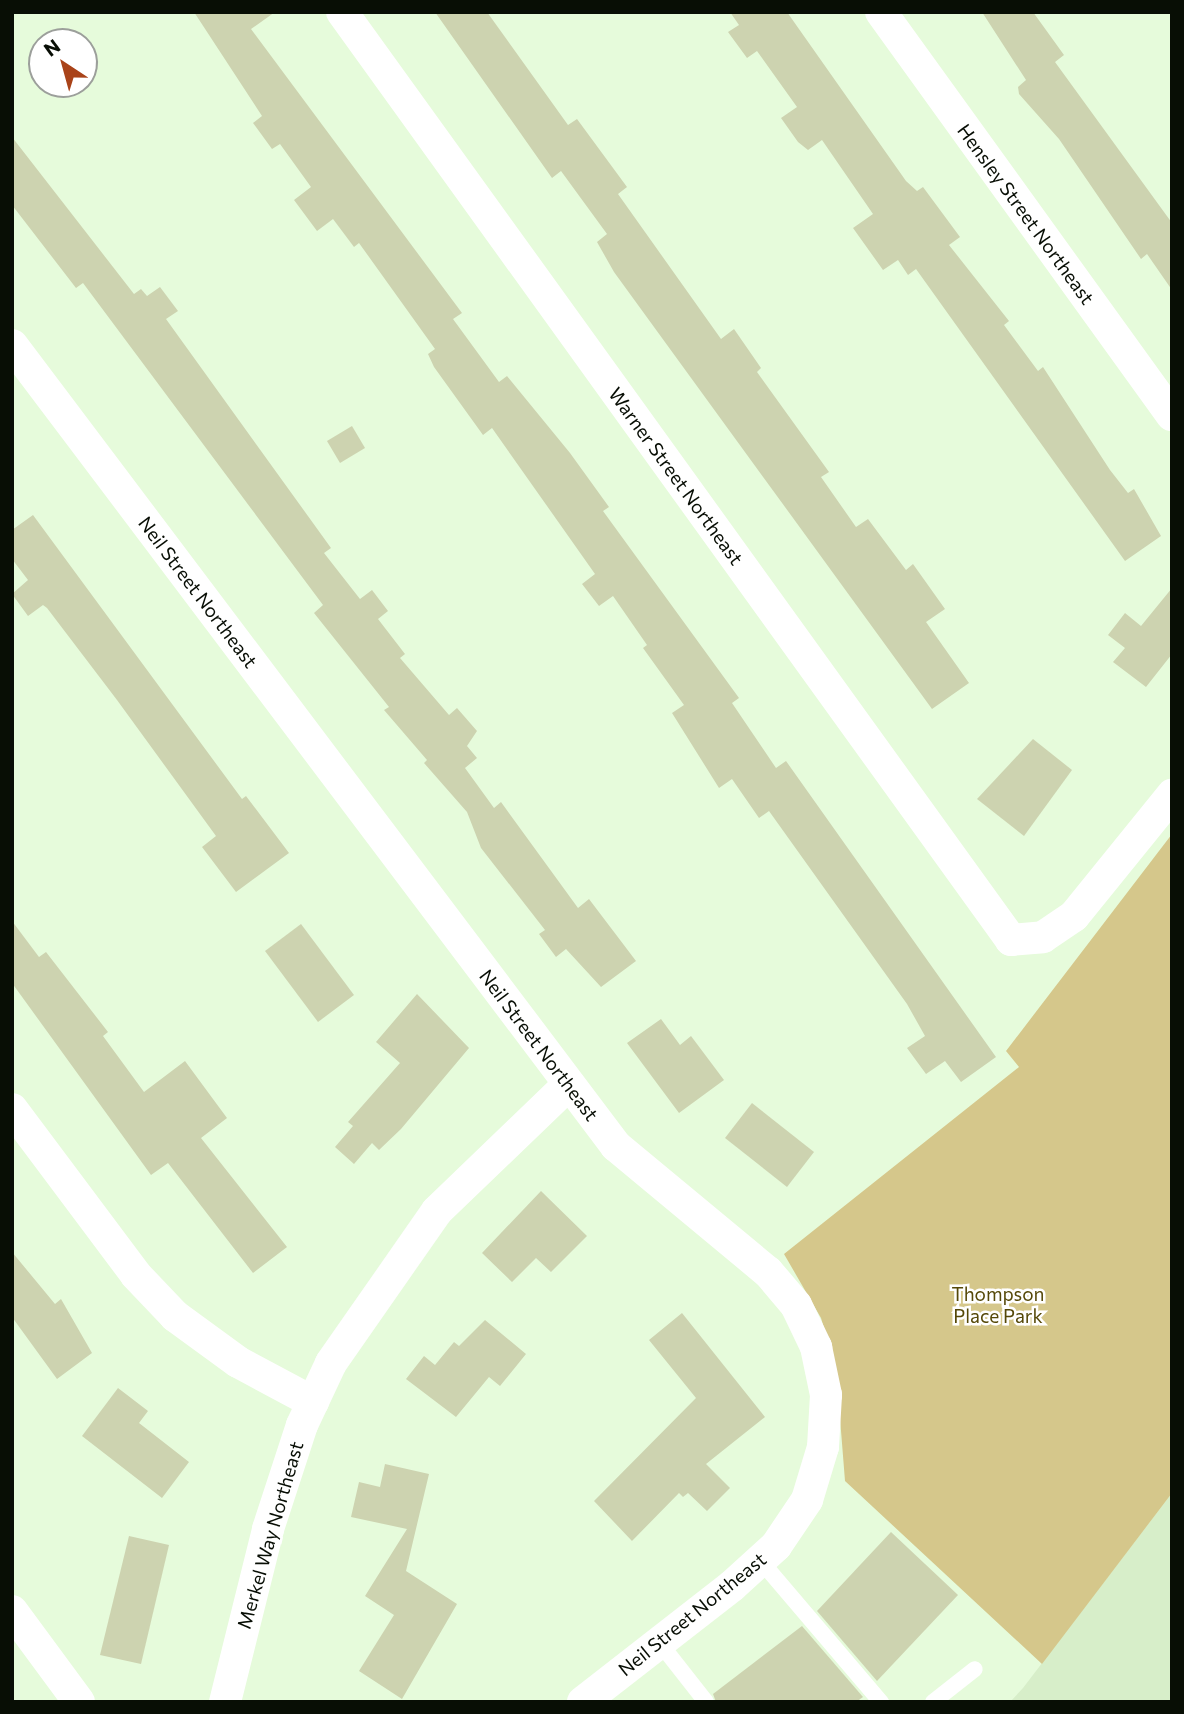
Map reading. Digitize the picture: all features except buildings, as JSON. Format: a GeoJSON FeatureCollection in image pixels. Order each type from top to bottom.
{"type":"FeatureCollection","features":[{"type":"Feature","properties":{"kind":"street","name":"Warner Street Northeast"},"geometry":{"type":"LineString","coordinates":[[342,12],[1011,940],[1043,937],[1074,916],[1172,795]]}},
{"type":"Feature","properties":{"kind":"street","name":"Hensley Street Northeast"},"geometry":{"type":"LineString","coordinates":[[881,12],[1172,415]]}},
{"type":"Feature","properties":{"kind":"street","name":"Neil Street Northeast"},"geometry":{"type":"LineString","coordinates":[[12,345],[625,1156],[768,1272],[796,1305],[816,1347],[826,1395],[823,1447],[807,1500],[760,1560],[583,1702]]}},
{"type":"Feature","properties":{"kind":"street","name":"Merkel Way Northeast"},"geometry":{"type":"LineString","coordinates":[[225,1702],[268,1528],[313,1402],[354,1325],[407,1247],[502,1144],[569,1084]]}},
{"type":"Feature","properties":{"kind":"street"},"geometry":{"type":"LineString","coordinates":[[12,1109],[136,1275],[175,1316],[239,1362],[313,1402]]}},
{"type":"Feature","properties":{"kind":"street"},"geometry":{"type":"LineString","coordinates":[[12,1611],[79,1702]]}},
{"type":"Feature","properties":{"kind":"lane"},"geometry":{"type":"LineString","coordinates":[[760,1560],[881,1702]]}},
{"type":"Feature","properties":{"kind":"lane"},"geometry":{"type":"LineString","coordinates":[[659,1642],[706,1702]]}},
{"type":"Feature","properties":{"kind":"lane"},"geometry":{"type":"LineString","coordinates":[[933,1702],[975,1669]]}},
{"type":"Feature","properties":{"kind":"shaded area"},"geometry":{"type":"Polygon","coordinates":[[[1172,1493],[1172,1702],[1010,1702],[1023,1688],[1172,1493]]]}},
{"type":"Feature","properties":{"kind":"green space","name":"Thompson Place Park"},"geometry":{"type":"Polygon","coordinates":[[[1172,834],[1172,1493],[1042,1664],[845,1481],[836,1368],[821,1318],[784,1254],[1019,1067],[1006,1051],[1172,834]]]}}]}
